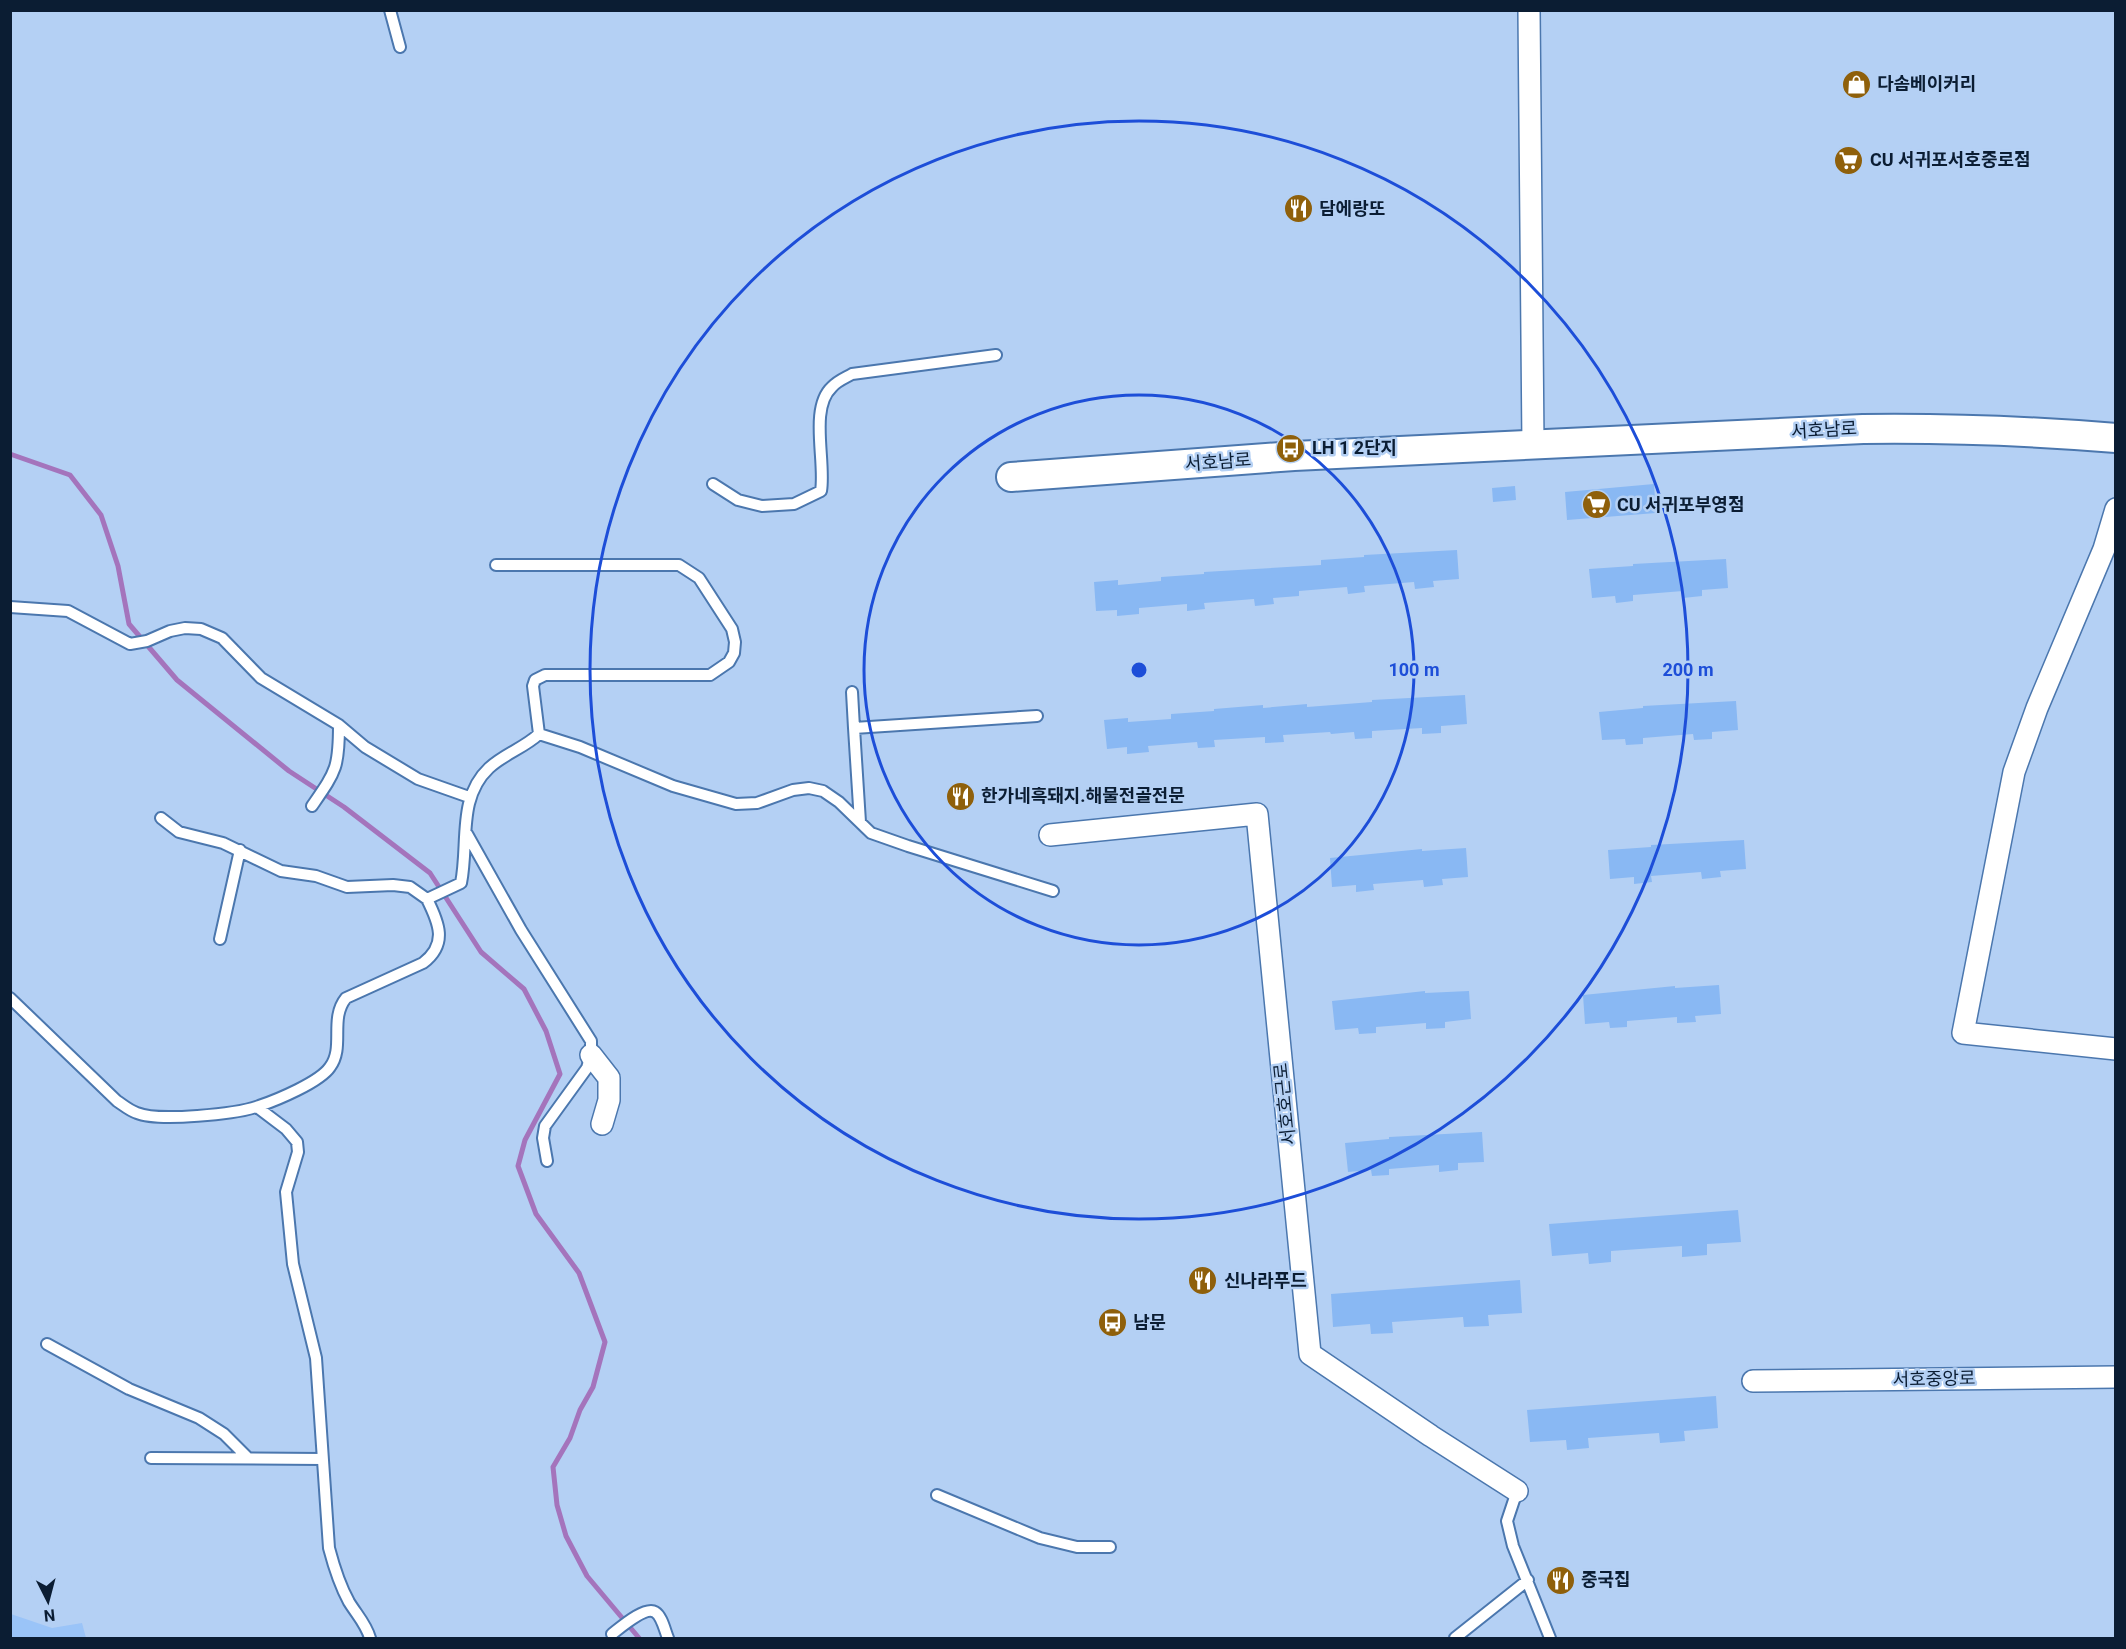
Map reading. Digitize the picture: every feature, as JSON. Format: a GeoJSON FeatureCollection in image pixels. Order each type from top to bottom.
{"type":"FeatureCollection","features":[{"type":"Feature","properties":{"kind":"main road","name":"서호남로"},"geometry":{"type":"LineString","coordinates":[[1011,477],[1294,456],[1863,429],[2035,432],[2115,438]]}},
{"type":"Feature","properties":{"kind":"street"},"geometry":{"type":"LineString","coordinates":[[1529,10],[1533,446]]}},
{"type":"Feature","properties":{"kind":"street"},"geometry":{"type":"LineString","coordinates":[[2115,509],[2104,549],[2037,708],[2014,772],[1963,1033],[2115,1049]]}},
{"type":"Feature","properties":{"kind":"street","name":"서호호근로"},"geometry":{"type":"LineString","coordinates":[[1050,836],[1257,814],[1310,1354],[1517,1491]]}},
{"type":"Feature","properties":{"kind":"street"},"geometry":{"type":"LineString","coordinates":[[591,1055],[609,1078],[609,1100],[602,1124]]}},
{"type":"Feature","properties":{"kind":"street","name":"서호중앙로"},"geometry":{"type":"LineString","coordinates":[[1753,1381],[2115,1377]]}},
{"type":"Feature","properties":{"kind":"lane"},"geometry":{"type":"LineString","coordinates":[[390,10],[400,47]]}},
{"type":"Feature","properties":{"kind":"lane"},"geometry":{"type":"LineString","coordinates":[[712,484],[738,500],[762,506],[794,504],[821,491],[823,478],[820,413],[823,398],[832,387],[852,374],[996,355]]}},
{"type":"Feature","properties":{"kind":"lane"},"geometry":{"type":"LineString","coordinates":[[496,565],[679,565],[699,578],[732,630],[734,653],[729,662],[710,675],[545,675],[535,680],[533,687],[540,734]]}},
{"type":"Feature","properties":{"kind":"lane"},"geometry":{"type":"LineString","coordinates":[[10,607],[68,611],[130,644],[147,641],[171,631],[201,628],[222,638],[261,678],[339,725],[365,747],[418,779],[469,797]]}},
{"type":"Feature","properties":{"kind":"lane"},"geometry":{"type":"LineString","coordinates":[[852,692],[860,822]]}},
{"type":"Feature","properties":{"kind":"lane"},"geometry":{"type":"LineString","coordinates":[[854,728],[1037,716]]}},
{"type":"Feature","properties":{"kind":"lane"},"geometry":{"type":"LineString","coordinates":[[312,806],[333,776],[339,757],[339,725]]}},
{"type":"Feature","properties":{"kind":"lane"},"geometry":{"type":"LineString","coordinates":[[428,898],[461,883],[465,865],[465,831],[469,797],[477,781],[490,767],[540,734]]}},
{"type":"Feature","properties":{"kind":"lane"},"geometry":{"type":"LineString","coordinates":[[540,734],[580,747],[673,786],[736,804],[757,803],[801,789],[823,791],[839,802],[871,833],[886,840],[1053,891]]}},
{"type":"Feature","properties":{"kind":"lane"},"geometry":{"type":"LineString","coordinates":[[10,998],[117,1101],[136,1113],[158,1118],[193,1116],[257,1107],[318,1079],[331,1067],[336,1055],[339,1007],[346,998],[423,963],[434,955],[439,942],[436,917],[428,898],[410,887],[393,885],[347,887],[316,876],[281,871],[223,843],[179,832],[160,818]]}},
{"type":"Feature","properties":{"kind":"lane"},"geometry":{"type":"LineString","coordinates":[[465,831],[521,930],[591,1041],[591,1055],[587,1068],[545,1126],[543,1138],[547,1161]]}},
{"type":"Feature","properties":{"kind":"lane"},"geometry":{"type":"LineString","coordinates":[[220,939],[240,850]]}},
{"type":"Feature","properties":{"kind":"lane"},"geometry":{"type":"LineString","coordinates":[[257,1107],[286,1129],[297,1142],[298,1152],[286,1192],[293,1264],[316,1358],[329,1548],[335,1574],[350,1604],[367,1626],[370,1638]]}},
{"type":"Feature","properties":{"kind":"lane"},"geometry":{"type":"LineString","coordinates":[[46,1344],[129,1389],[199,1418],[224,1434],[248,1458]]}},
{"type":"Feature","properties":{"kind":"lane"},"geometry":{"type":"LineString","coordinates":[[151,1458],[323,1459]]}},
{"type":"Feature","properties":{"kind":"lane"},"geometry":{"type":"LineString","coordinates":[[1517,1491],[1507,1521],[1513,1546],[1550,1638]]}},
{"type":"Feature","properties":{"kind":"lane"},"geometry":{"type":"LineString","coordinates":[[938,1495],[1040,1538],[1077,1547],[1110,1547]]}},
{"type":"Feature","properties":{"kind":"lane"},"geometry":{"type":"LineString","coordinates":[[1455,1638],[1528,1580]]}},
{"type":"Feature","properties":{"kind":"lane"},"geometry":{"type":"LineString","coordinates":[[614,1633],[649,1610],[656,1612],[668,1638]]}},
{"type":"Feature","properties":{"kind":"shaded area"},"geometry":{"type":"Polygon","coordinates":[[[11,1614],[52,1628],[82,1623],[86,1638],[11,1638],[11,1614]]]}},
{"type":"Feature","properties":{"kind":"building"},"geometry":{"type":"Polygon","coordinates":[[[1654,484],[1656,513],[1567,520],[1565,492],[1654,484]]]}},
{"type":"Feature","properties":{"kind":"building"},"geometry":{"type":"Polygon","coordinates":[[[1515,486],[1516,500],[1493,502],[1492,488],[1515,486]]]}},
{"type":"Feature","properties":{"kind":"building"},"geometry":{"type":"Polygon","coordinates":[[[1457,550],[1459,579],[1433,581],[1434,587],[1415,589],[1414,582],[1364,586],[1365,592],[1348,594],[1347,587],[1299,591],[1299,596],[1273,598],[1274,604],[1255,606],[1254,599],[1204,603],[1205,609],[1187,611],[1187,604],[1139,608],[1139,614],[1117,616],[1117,610],[1096,611],[1094,582],[1118,580],[1118,585],[1161,581],[1161,577],[1204,574],[1204,572],[1321,565],[1321,560],[1364,557],[1364,555],[1457,550]]]}},
{"type":"Feature","properties":{"kind":"building"},"geometry":{"type":"Polygon","coordinates":[[[1726,559],[1728,588],[1702,590],[1702,596],[1683,598],[1683,591],[1633,595],[1633,601],[1616,603],[1615,596],[1592,598],[1589,569],[1726,559]]]}},
{"type":"Feature","properties":{"kind":"building"},"geometry":{"type":"Polygon","coordinates":[[[1465,695],[1467,724],[1441,726],[1441,733],[1422,734],[1422,728],[1372,731],[1372,738],[1355,739],[1354,732],[1331,734],[1330,732],[1283,735],[1284,742],[1265,743],[1265,737],[1214,740],[1215,747],[1198,748],[1197,742],[1148,746],[1149,752],[1127,754],[1127,747],[1107,749],[1104,720],[1128,718],[1128,722],[1171,719],[1171,714],[1263,705],[1263,708],[1307,704],[1307,707],[1372,702],[1372,700],[1465,695]]]}},
{"type":"Feature","properties":{"kind":"building"},"geometry":{"type":"Polygon","coordinates":[[[1736,701],[1738,730],[1712,732],[1712,739],[1694,740],[1693,734],[1643,738],[1643,744],[1626,745],[1625,739],[1602,740],[1599,712],[1643,708],[1643,706],[1736,701]]]}},
{"type":"Feature","properties":{"kind":"building"},"geometry":{"type":"Polygon","coordinates":[[[1744,840],[1746,869],[1720,871],[1721,877],[1702,879],[1701,872],[1651,876],[1652,882],[1634,884],[1634,877],[1610,879],[1608,850],[1651,847],[1651,845],[1744,840]]]}},
{"type":"Feature","properties":{"kind":"building"},"geometry":{"type":"Polygon","coordinates":[[[1466,848],[1468,877],[1442,879],[1443,885],[1424,887],[1423,880],[1373,884],[1374,890],[1356,892],[1356,885],[1332,887],[1330,858],[1422,849],[1422,851],[1466,848]]]}},
{"type":"Feature","properties":{"kind":"building"},"geometry":{"type":"Polygon","coordinates":[[[1719,985],[1721,1014],[1695,1016],[1696,1022],[1677,1023],[1677,1017],[1627,1021],[1627,1027],[1610,1028],[1609,1022],[1585,1024],[1583,995],[1675,986],[1675,988],[1719,985]]]}},
{"type":"Feature","properties":{"kind":"building"},"geometry":{"type":"Polygon","coordinates":[[[1425,991],[1425,993],[1469,991],[1471,1019],[1445,1022],[1445,1028],[1426,1029],[1426,1023],[1376,1027],[1376,1033],[1359,1034],[1358,1028],[1335,1030],[1332,1001],[1425,991]]]}},
{"type":"Feature","properties":{"kind":"building"},"geometry":{"type":"Polygon","coordinates":[[[1482,1132],[1484,1162],[1458,1163],[1458,1170],[1439,1172],[1439,1165],[1389,1169],[1389,1175],[1372,1176],[1371,1170],[1348,1172],[1345,1143],[1389,1139],[1389,1137],[1482,1132]]]}},
{"type":"Feature","properties":{"kind":"building"},"geometry":{"type":"Polygon","coordinates":[[[1738,1210],[1741,1242],[1707,1244],[1707,1255],[1682,1257],[1682,1246],[1611,1251],[1611,1262],[1589,1264],[1588,1253],[1552,1256],[1549,1224],[1738,1210]]]}},
{"type":"Feature","properties":{"kind":"building"},"geometry":{"type":"Polygon","coordinates":[[[1520,1280],[1522,1313],[1488,1315],[1489,1326],[1464,1327],[1463,1317],[1392,1322],[1393,1333],[1371,1334],[1370,1324],[1333,1327],[1331,1294],[1520,1280]]]}},
{"type":"Feature","properties":{"kind":"building"},"geometry":{"type":"Polygon","coordinates":[[[1716,1396],[1718,1428],[1684,1431],[1685,1441],[1660,1443],[1659,1433],[1588,1438],[1589,1448],[1567,1450],[1566,1440],[1530,1442],[1527,1410],[1716,1396]]]}},
{"type":"Feature","properties":{"kind":"waterway"},"geometry":{"type":"LineString","coordinates":[[10,454],[70,475],[101,515],[118,566],[129,624],[177,680],[289,771],[344,807],[430,873],[481,952],[524,989],[546,1031],[560,1074],[525,1140],[518,1166],[536,1214],[579,1273],[605,1342],[593,1387],[580,1410],[570,1438],[553,1467],[557,1505],[566,1536],[587,1576],[639,1638]]}},
{"type":"Feature","properties":{"kind":"place","name":"다솜베이커리"},"geometry":{"type":"Point","coordinates":[1856,84]}},
{"type":"Feature","properties":{"kind":"place","name":"CU 서귀포서호중로점"},"geometry":{"type":"Point","coordinates":[1849,160]}},
{"type":"Feature","properties":{"kind":"place","name":"담에랑또"},"geometry":{"type":"Point","coordinates":[1298,209]}},
{"type":"Feature","properties":{"kind":"place","name":"LH 1 2단지"},"geometry":{"type":"Point","coordinates":[1291,448]}},
{"type":"Feature","properties":{"kind":"place","name":"CU 서귀포부영점"},"geometry":{"type":"Point","coordinates":[1596,505]}},
{"type":"Feature","properties":{"kind":"place","name":"한가네흑돼지.해물전골전문"},"geometry":{"type":"Point","coordinates":[960,796]}},
{"type":"Feature","properties":{"kind":"place","name":"신나라푸드"},"geometry":{"type":"Point","coordinates":[1203,1281]}},
{"type":"Feature","properties":{"kind":"place","name":"남문"},"geometry":{"type":"Point","coordinates":[1112,1323]}},
{"type":"Feature","properties":{"kind":"place","name":"중국집"},"geometry":{"type":"Point","coordinates":[1560,1580]}}]}
